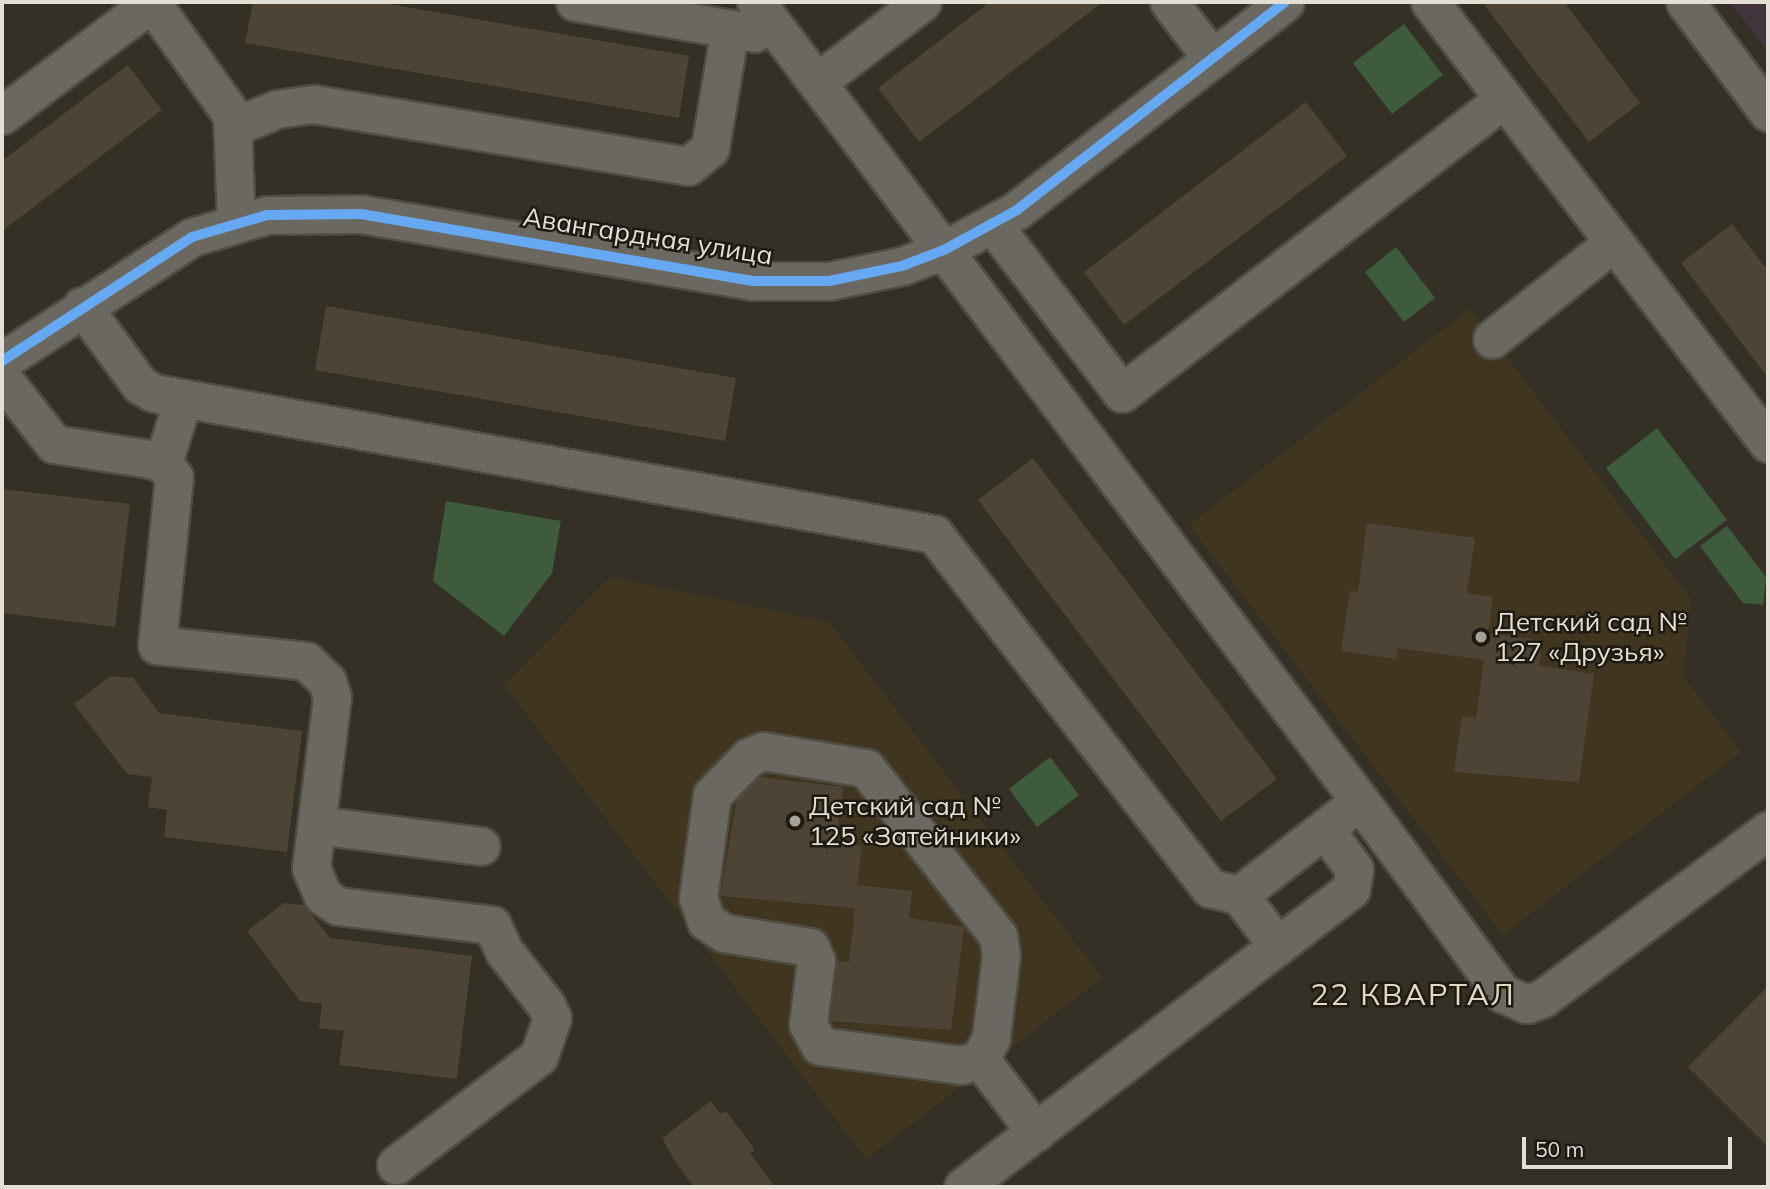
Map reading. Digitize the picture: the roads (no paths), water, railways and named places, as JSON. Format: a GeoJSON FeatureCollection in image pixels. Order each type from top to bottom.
{"type":"FeatureCollection","features":[{"type":"Feature","properties":{"kind":"street"},"geometry":{"type":"LineString","coordinates":[[2,116],[151,2],[227,104],[236,125],[236,223]]}},
{"type":"Feature","properties":{"kind":"street"},"geometry":{"type":"LineString","coordinates":[[575,2],[657,9],[730,29],[783,38]]}},
{"type":"Feature","properties":{"kind":"street"},"geometry":{"type":"LineString","coordinates":[[756,2],[1502,993],[1527,1004],[1543,998],[1768,830]]}},
{"type":"Feature","properties":{"kind":"street"},"geometry":{"type":"LineString","coordinates":[[817,82],[922,2]]}},
{"type":"Feature","properties":{"kind":"street"},"geometry":{"type":"LineString","coordinates":[[1169,2],[1212,58]]}},
{"type":"Feature","properties":{"kind":"street","name":"Авангардная улица"},"geometry":{"type":"LineString","coordinates":[[2,361],[82,306],[192,237],[267,215],[360,214],[754,281],[829,281],[902,266],[944,250],[993,225],[1285,2]]}},
{"type":"Feature","properties":{"kind":"street"},"geometry":{"type":"LineString","coordinates":[[1430,2],[1768,443]]}},
{"type":"Feature","properties":{"kind":"street"},"geometry":{"type":"LineString","coordinates":[[1685,2],[1768,111]]}},
{"type":"Feature","properties":{"kind":"street"},"geometry":{"type":"LineString","coordinates":[[236,125],[277,109],[314,104],[688,166],[710,148],[730,29]]}},
{"type":"Feature","properties":{"kind":"street"},"geometry":{"type":"LineString","coordinates":[[993,225],[1122,393],[1504,99]]}},
{"type":"Feature","properties":{"kind":"street"},"geometry":{"type":"LineString","coordinates":[[1492,339],[1614,242]]}},
{"type":"Feature","properties":{"kind":"street"},"geometry":{"type":"LineString","coordinates":[[82,306],[140,385],[183,399],[925,529],[947,545],[1210,888],[1239,895],[1278,946]]}},
{"type":"Feature","properties":{"kind":"street"},"geometry":{"type":"LineString","coordinates":[[2,378],[54,444],[163,463]]}},
{"type":"Feature","properties":{"kind":"street"},"geometry":{"type":"LineString","coordinates":[[183,399],[163,463],[177,488],[158,645],[306,661],[318,669],[332,697],[311,868],[323,896],[338,905],[492,925],[504,951],[552,1018],[540,1056],[396,1165]]}},
{"type":"Feature","properties":{"kind":"street"},"geometry":{"type":"LineString","coordinates":[[774,752],[866,768],[998,936],[1001,955],[990,1038],[980,1059],[961,1065],[820,1046],[808,1024],[816,961],[810,947],[724,933],[706,921],[698,898],[709,804],[716,788],[749,757],[774,752]]}},
{"type":"Feature","properties":{"kind":"street"},"geometry":{"type":"LineString","coordinates":[[1239,895],[1360,802]]}},
{"type":"Feature","properties":{"kind":"street"},"geometry":{"type":"LineString","coordinates":[[317,825],[481,846]]}},
{"type":"Feature","properties":{"kind":"street"},"geometry":{"type":"LineString","coordinates":[[963,1187],[1278,946],[1354,883],[1354,869],[1325,829]]}},
{"type":"Feature","properties":{"kind":"street"},"geometry":{"type":"LineString","coordinates":[[980,1059],[1035,1132]]}},
{"type":"Feature","properties":{"kind":"place","name":"Детский сад № 127 «Друзья»"},"geometry":{"type":"Point","coordinates":[1481,637]}},
{"type":"Feature","properties":{"kind":"place","name":"Детский сад № 125 «Затейники»"},"geometry":{"type":"Point","coordinates":[795,821]}},
{"type":"Feature","properties":{"kind":"district","name":"22 КВАРТАЛ"},"geometry":{"type":"Point","coordinates":[1413,994]}}]}
